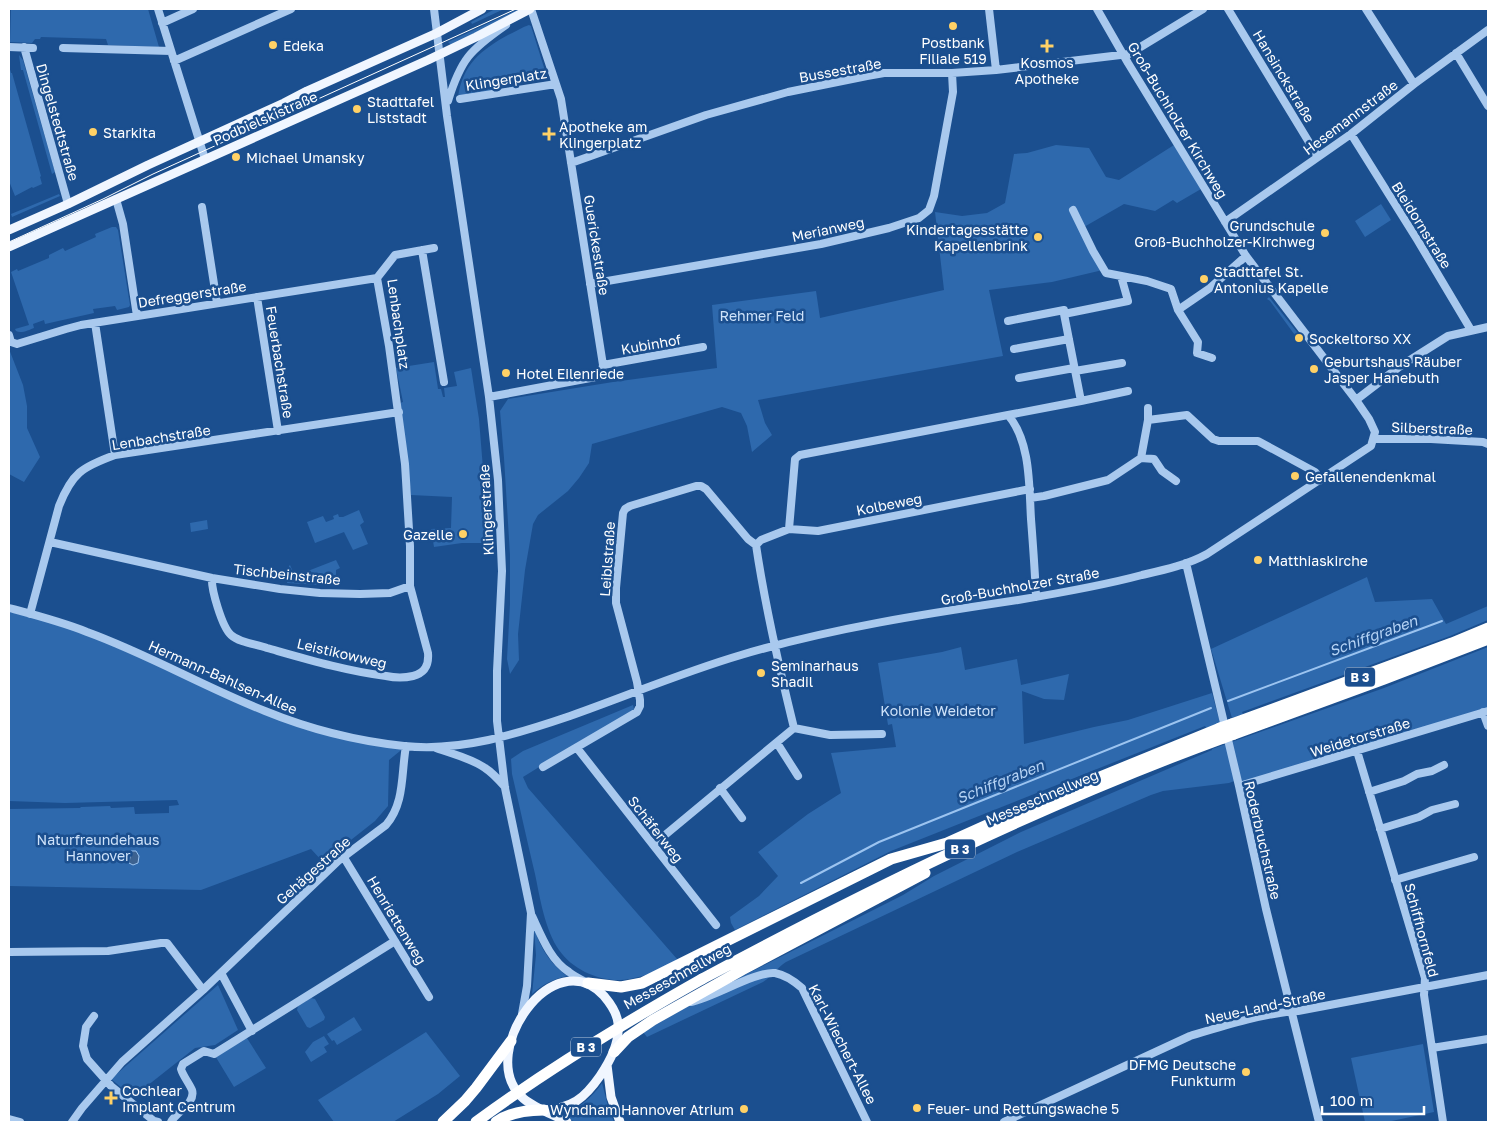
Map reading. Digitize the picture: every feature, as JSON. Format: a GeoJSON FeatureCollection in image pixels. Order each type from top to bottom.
{"type":"FeatureCollection","features":[{"type":"Feature","properties":{"kind":"highway","name":"Messeschnellweg"},"geometry":{"type":"LineString","coordinates":[[947,843],[1029,806],[1161,751],[1233,729],[1488,628]]}},
{"type":"Feature","properties":{"kind":"highway","name":"Messeschnellweg"},"geometry":{"type":"LineString","coordinates":[[1233,729],[1384,679],[1488,639]]}},
{"type":"Feature","properties":{"kind":"highway","name":"Messeschnellweg"},"geometry":{"type":"LineString","coordinates":[[476,1122],[576,1053],[628,1021],[805,924],[900,877],[1019,822],[1147,768],[1222,733]]}},
{"type":"Feature","properties":{"kind":"highway"},"geometry":{"type":"LineString","coordinates":[[614,1052],[628,1037],[640,1028],[679,1004],[1019,822]]}},
{"type":"Feature","properties":{"kind":"highway"},"geometry":{"type":"LineString","coordinates":[[900,877],[947,843]]}},
{"type":"Feature","properties":{"kind":"highway"},"geometry":{"type":"LineString","coordinates":[[588,983],[621,987],[642,983],[891,859],[947,843]]}},
{"type":"Feature","properties":{"kind":"highway"},"geometry":{"type":"LineString","coordinates":[[442,1122],[476,1088],[510,1041]]}},
{"type":"Feature","properties":{"kind":"highway"},"geometry":{"type":"LineString","coordinates":[[496,1122],[519,1112],[544,1110]]}},
{"type":"Feature","properties":{"kind":"main road","name":"Podbielskistraße"},"geometry":{"type":"LineString","coordinates":[[9,230],[307,91],[437,33],[482,9]]}},
{"type":"Feature","properties":{"kind":"main road","name":"Podbielskistraße"},"geometry":{"type":"LineString","coordinates":[[9,247],[439,55],[530,9]]}},
{"type":"Feature","properties":{"kind":"main road"},"geometry":{"type":"LineString","coordinates":[[544,1110],[558,1109],[570,1105],[584,1096],[607,1065],[614,1052],[618,1023],[615,1014],[608,1001],[588,983],[570,981],[555,984],[543,991],[533,1000],[522,1016],[510,1041],[508,1074],[514,1088],[524,1100],[567,1122]]}},
{"type":"Feature","properties":{"kind":"main road"},"geometry":{"type":"LineString","coordinates":[[607,1065],[611,1097],[620,1122]]}},
{"type":"Feature","properties":{"kind":"street"},"geometry":{"type":"LineString","coordinates":[[158,9],[205,159]]}},
{"type":"Feature","properties":{"kind":"street"},"geometry":{"type":"LineString","coordinates":[[162,23],[193,9]]}},
{"type":"Feature","properties":{"kind":"street"},"geometry":{"type":"LineString","coordinates":[[174,60],[291,9]]}},
{"type":"Feature","properties":{"kind":"street","name":"Klingerstraße"},"geometry":{"type":"LineString","coordinates":[[434,9],[449,126],[496,448],[502,572],[496,697],[506,788],[531,913],[545,944],[554,958],[567,971],[588,983]]}},
{"type":"Feature","properties":{"kind":"street","name":"Klingerstraße"},"geometry":{"type":"LineString","coordinates":[[447,105],[458,72],[472,51],[530,9]]}},
{"type":"Feature","properties":{"kind":"street","name":"Guerickestraße"},"geometry":{"type":"LineString","coordinates":[[530,9],[561,99],[603,365]]}},
{"type":"Feature","properties":{"kind":"street"},"geometry":{"type":"LineString","coordinates":[[989,9],[996,70]]}},
{"type":"Feature","properties":{"kind":"street","name":"Groß-Buchholzer Kirchweg"},"geometry":{"type":"LineString","coordinates":[[1097,9],[1246,256],[1356,400],[1373,426],[1375,432],[1374,439]]}},
{"type":"Feature","properties":{"kind":"street"},"geometry":{"type":"LineString","coordinates":[[1124,55],[1129,54],[1203,9]]}},
{"type":"Feature","properties":{"kind":"street","name":"Hansinckstraße"},"geometry":{"type":"LineString","coordinates":[[1228,9],[1318,157]]}},
{"type":"Feature","properties":{"kind":"street"},"geometry":{"type":"LineString","coordinates":[[1366,9],[1414,84]]}},
{"type":"Feature","properties":{"kind":"street","name":"Hesemannstraße"},"geometry":{"type":"LineString","coordinates":[[1225,222],[1351,134],[1414,84],[1488,30]]}},
{"type":"Feature","properties":{"kind":"street"},"geometry":{"type":"LineString","coordinates":[[9,47],[33,48]]}},
{"type":"Feature","properties":{"kind":"street","name":"Dingelstedtstraße"},"geometry":{"type":"LineString","coordinates":[[24,47],[68,204]]}},
{"type":"Feature","properties":{"kind":"street"},"geometry":{"type":"LineString","coordinates":[[63,48],[171,51]]}},
{"type":"Feature","properties":{"kind":"street"},"geometry":{"type":"LineString","coordinates":[[1456,53],[1488,106]]}},
{"type":"Feature","properties":{"kind":"street","name":"Bussestraße"},"geometry":{"type":"LineString","coordinates":[[571,163],[706,115],[788,92],[884,73],[996,70],[1124,55]]}},
{"type":"Feature","properties":{"kind":"street","name":"Merianweg"},"geometry":{"type":"LineString","coordinates":[[590,284],[822,244],[889,228],[919,218],[929,210],[934,196],[953,92],[952,72]]}},
{"type":"Feature","properties":{"kind":"street","name":"Klingerplatz"},"geometry":{"type":"LineString","coordinates":[[460,99],[556,84]]}},
{"type":"Feature","properties":{"kind":"street","name":"Bleidornstraße"},"geometry":{"type":"LineString","coordinates":[[1351,134],[1471,330]]}},
{"type":"Feature","properties":{"kind":"street"},"geometry":{"type":"LineString","coordinates":[[116,199],[123,224],[137,316]]}},
{"type":"Feature","properties":{"kind":"street"},"geometry":{"type":"LineString","coordinates":[[202,207],[217,303]]}},
{"type":"Feature","properties":{"kind":"street"},"geometry":{"type":"LineString","coordinates":[[1073,210],[1092,251],[1106,273],[1147,281],[1171,289],[1178,310],[1198,342],[1197,354],[1212,358]]}},
{"type":"Feature","properties":{"kind":"street","name":"Lenbachplatz"},"geometry":{"type":"LineString","coordinates":[[399,412],[377,278],[395,254],[434,248]]}},
{"type":"Feature","properties":{"kind":"street"},"geometry":{"type":"LineString","coordinates":[[422,250],[444,382]]}},
{"type":"Feature","properties":{"kind":"street"},"geometry":{"type":"LineString","coordinates":[[1178,310],[1210,288],[1246,256]]}},
{"type":"Feature","properties":{"kind":"street"},"geometry":{"type":"LineString","coordinates":[[1064,314],[1128,302],[1122,276]]}},
{"type":"Feature","properties":{"kind":"street","name":"Defreggerstraße"},"geometry":{"type":"LineString","coordinates":[[9,335],[11,342],[17,344],[66,329],[95,323],[377,278]]}},
{"type":"Feature","properties":{"kind":"street","name":"Feuerbachstraße"},"geometry":{"type":"LineString","coordinates":[[257,296],[278,431]]}},
{"type":"Feature","properties":{"kind":"street"},"geometry":{"type":"LineString","coordinates":[[1008,321],[1064,310],[1081,401]]}},
{"type":"Feature","properties":{"kind":"street"},"geometry":{"type":"LineString","coordinates":[[95,323],[115,455]]}},
{"type":"Feature","properties":{"kind":"street"},"geometry":{"type":"LineString","coordinates":[[1356,400],[1399,367],[1448,336],[1488,326]]}},
{"type":"Feature","properties":{"kind":"street"},"geometry":{"type":"LineString","coordinates":[[1014,350],[1069,339]]}},
{"type":"Feature","properties":{"kind":"street","name":"Kubinhof"},"geometry":{"type":"LineString","coordinates":[[603,365],[703,347]]}},
{"type":"Feature","properties":{"kind":"street"},"geometry":{"type":"LineString","coordinates":[[1019,378],[1122,362]]}},
{"type":"Feature","properties":{"kind":"street"},"geometry":{"type":"LineString","coordinates":[[490,397],[602,376],[603,365]]}},
{"type":"Feature","properties":{"kind":"street"},"geometry":{"type":"LineString","coordinates":[[789,529],[795,459],[800,455],[1128,391]]}},
{"type":"Feature","properties":{"kind":"street"},"geometry":{"type":"LineString","coordinates":[[1148,408],[1148,420],[1141,458],[1154,459],[1162,471],[1176,481]]}},
{"type":"Feature","properties":{"kind":"street"},"geometry":{"type":"LineString","coordinates":[[399,412],[408,505],[410,586]]}},
{"type":"Feature","properties":{"kind":"street","name":"Lenbachstraße"},"geometry":{"type":"LineString","coordinates":[[30,614],[59,506],[70,482],[93,463],[115,455],[399,412]]}},
{"type":"Feature","properties":{"kind":"street"},"geometry":{"type":"LineString","coordinates":[[1008,415],[1013,421],[1026,454],[1036,597]]}},
{"type":"Feature","properties":{"kind":"street"},"geometry":{"type":"LineString","coordinates":[[1148,420],[1187,415],[1213,439],[1219,441],[1258,441],[1315,472],[1321,480]]}},
{"type":"Feature","properties":{"kind":"street","name":"Groß-Buchholzer Straße"},"geometry":{"type":"LineString","coordinates":[[499,738],[639,692],[713,664],[774,646],[840,630],[1116,582],[1186,563],[1207,554],[1321,480],[1371,446],[1374,439]]}},
{"type":"Feature","properties":{"kind":"street","name":"Silberstraße"},"geometry":{"type":"LineString","coordinates":[[1374,439],[1431,439],[1483,442],[1488,444]]}},
{"type":"Feature","properties":{"kind":"street","name":"Kolbeweg"},"geometry":{"type":"LineString","coordinates":[[756,545],[761,540],[789,529],[818,531],[1030,493],[1044,496],[1108,480],[1141,458]]}},
{"type":"Feature","properties":{"kind":"street","name":"Leiblstraße"},"geometry":{"type":"LineString","coordinates":[[639,692],[616,603],[623,514],[625,509],[696,486],[702,486],[748,539],[756,545]]}},
{"type":"Feature","properties":{"kind":"street","name":"Tischbeinstraße"},"geometry":{"type":"LineString","coordinates":[[50,542],[212,578],[280,589],[334,594],[390,593],[410,586]]}},
{"type":"Feature","properties":{"kind":"street"},"geometry":{"type":"LineString","coordinates":[[756,545],[774,646],[794,728]]}},
{"type":"Feature","properties":{"kind":"street","name":"Roderbruchstraße"},"geometry":{"type":"LineString","coordinates":[[1186,563],[1266,909],[1319,1122]]}},
{"type":"Feature","properties":{"kind":"street","name":"Leistikowweg"},"geometry":{"type":"LineString","coordinates":[[212,578],[211,585],[224,624],[228,632],[236,638],[336,666],[378,675],[398,677],[413,676],[420,673],[425,670],[428,664],[428,653],[410,586]]}},
{"type":"Feature","properties":{"kind":"street","name":"Hermann-Bahlsen-Allee"},"geometry":{"type":"LineString","coordinates":[[9,608],[87,632],[134,651],[264,711],[302,725],[340,735],[406,746],[432,747],[469,744],[499,738]]}},
{"type":"Feature","properties":{"kind":"street"},"geometry":{"type":"LineString","coordinates":[[543,767],[638,712],[640,706],[639,692]]}},
{"type":"Feature","properties":{"kind":"street"},"geometry":{"type":"LineString","coordinates":[[1486,712],[1488,726]]}},
{"type":"Feature","properties":{"kind":"street","name":"Weidetorstraße"},"geometry":{"type":"LineString","coordinates":[[1239,786],[1486,712]]}},
{"type":"Feature","properties":{"kind":"street"},"geometry":{"type":"LineString","coordinates":[[794,728],[830,735],[882,734]]}},
{"type":"Feature","properties":{"kind":"street"},"geometry":{"type":"LineString","coordinates":[[653,845],[794,728]]}},
{"type":"Feature","properties":{"kind":"street"},"geometry":{"type":"LineString","coordinates":[[777,743],[798,776]]}},
{"type":"Feature","properties":{"kind":"street","name":"Gehägestraße"},"geometry":{"type":"LineString","coordinates":[[72,1122],[122,1062],[203,990],[344,856],[386,826],[399,804],[406,746]]}},
{"type":"Feature","properties":{"kind":"street","name":"Hermann-Bahlsen-Allee"},"geometry":{"type":"LineString","coordinates":[[432,747],[483,767],[506,788]]}},
{"type":"Feature","properties":{"kind":"street","name":"Schäferweg"},"geometry":{"type":"LineString","coordinates":[[576,748],[716,925]]}},
{"type":"Feature","properties":{"kind":"street","name":"Schiffhornfeld"},"geometry":{"type":"LineString","coordinates":[[1357,751],[1425,978],[1424,995],[1443,1122]]}},
{"type":"Feature","properties":{"kind":"street"},"geometry":{"type":"LineString","coordinates":[[1369,792],[1404,781],[1417,774],[1432,771],[1444,765]]}},
{"type":"Feature","properties":{"kind":"street"},"geometry":{"type":"LineString","coordinates":[[720,788],[742,818]]}},
{"type":"Feature","properties":{"kind":"street"},"geometry":{"type":"LineString","coordinates":[[1380,828],[1455,804]]}},
{"type":"Feature","properties":{"kind":"street","name":"Henriettenweg"},"geometry":{"type":"LineString","coordinates":[[344,856],[429,997]]}},
{"type":"Feature","properties":{"kind":"street","name":"Schiffhornfeld"},"geometry":{"type":"LineString","coordinates":[[1395,880],[1474,857]]}},
{"type":"Feature","properties":{"kind":"street","name":"Klingerstraße"},"geometry":{"type":"LineString","coordinates":[[522,1016],[527,986],[531,913]]}},
{"type":"Feature","properties":{"kind":"street"},"geometry":{"type":"LineString","coordinates":[[171,1122],[193,1097],[192,1089],[180,1069],[183,1064],[204,1051],[214,1054],[395,940]]}},
{"type":"Feature","properties":{"kind":"street"},"geometry":{"type":"LineString","coordinates":[[9,952],[108,951],[161,942],[167,943],[203,990]]}},
{"type":"Feature","properties":{"kind":"street"},"geometry":{"type":"LineString","coordinates":[[221,973],[252,1031]]}},
{"type":"Feature","properties":{"kind":"street","name":"Karl-Wiechert-Allee"},"geometry":{"type":"LineString","coordinates":[[679,1004],[704,999],[760,975],[777,973],[788,977],[802,988],[867,1122]]}},
{"type":"Feature","properties":{"kind":"street","name":"Neue-Land-Straße"},"geometry":{"type":"LineString","coordinates":[[1004,1122],[1190,1036],[1282,1012],[1488,975]]}},
{"type":"Feature","properties":{"kind":"street"},"geometry":{"type":"LineString","coordinates":[[94,1016],[86,1027],[83,1046],[87,1059],[110,1086],[158,1122]]}},
{"type":"Feature","properties":{"kind":"street"},"geometry":{"type":"LineString","coordinates":[[1432,1048],[1488,1039]]}},
{"type":"Feature","properties":{"kind":"street"},"geometry":{"type":"LineString","coordinates":[[9,1119],[20,1122]]}},
{"type":"Feature","properties":{"kind":"green space"},"geometry":{"type":"Polygon","coordinates":[[[11,9],[148,9],[159,47],[108,45],[106,39],[41,37],[40,39],[35,39],[32,43],[10,42],[11,9]]]}},
{"type":"Feature","properties":{"kind":"green space"},"geometry":{"type":"Polygon","coordinates":[[[495,9],[504,9],[472,24],[471,22],[495,9]]]}},
{"type":"Feature","properties":{"kind":"green space"},"geometry":{"type":"Polygon","coordinates":[[[519,9],[523,9],[451,45],[448,42],[519,9]]]}},
{"type":"Feature","properties":{"kind":"green space"},"geometry":{"type":"Polygon","coordinates":[[[529,25],[531,26],[547,77],[546,79],[499,87],[493,91],[458,97],[464,76],[475,59],[490,46],[529,25]]]}},
{"type":"Feature","properties":{"kind":"green space"},"geometry":{"type":"Polygon","coordinates":[[[19,55],[23,60],[55,172],[52,174],[23,70],[21,70],[19,55]]]}},
{"type":"Feature","properties":{"kind":"green space"},"geometry":{"type":"Polygon","coordinates":[[[9,66],[42,184],[15,196],[9,181],[9,66]]]}},
{"type":"Feature","properties":{"kind":"green space","name":"Rehmer Feld"},"geometry":{"type":"Polygon","coordinates":[[[1056,145],[1089,148],[1106,177],[1119,180],[1174,145],[1201,189],[1177,203],[1173,200],[1155,211],[1124,204],[1084,227],[1107,269],[1052,282],[989,290],[1003,356],[758,400],[765,423],[772,435],[752,452],[747,426],[741,413],[722,407],[592,444],[589,463],[579,478],[568,491],[538,515],[533,524],[525,570],[518,634],[519,660],[510,674],[507,659],[510,555],[500,411],[508,399],[717,368],[712,305],[816,291],[820,318],[944,290],[935,212],[962,216],[987,213],[1005,203],[1014,154],[1027,153],[1056,145]]]}},
{"type":"Feature","properties":{"kind":"green space"},"geometry":{"type":"Polygon","coordinates":[[[59,194],[60,196],[12,217],[11,214],[59,194]]]}},
{"type":"Feature","properties":{"kind":"green space"},"geometry":{"type":"Polygon","coordinates":[[[1381,204],[1391,220],[1365,237],[1355,221],[1381,204]]]}},
{"type":"Feature","properties":{"kind":"green space"},"geometry":{"type":"Polygon","coordinates":[[[116,227],[118,230],[129,307],[117,310],[115,306],[93,309],[94,313],[45,324],[44,320],[33,324],[34,328],[30,330],[16,331],[15,329],[29,325],[11,272],[49,258],[49,255],[63,248],[65,251],[96,237],[95,234],[116,227]]]}},
{"type":"Feature","properties":{"kind":"green space"},"geometry":{"type":"Polygon","coordinates":[[[1269,297],[1301,337],[1297,338],[1267,299],[1269,297]]]}},
{"type":"Feature","properties":{"kind":"green space"},"geometry":{"type":"Polygon","coordinates":[[[9,349],[23,385],[27,406],[27,428],[40,457],[24,482],[9,474],[9,349]]]}},
{"type":"Feature","properties":{"kind":"green space"},"geometry":{"type":"Polygon","coordinates":[[[434,362],[438,389],[441,389],[443,397],[445,397],[444,388],[457,386],[454,372],[471,368],[479,419],[489,543],[462,543],[434,547],[431,529],[451,528],[452,497],[411,495],[400,403],[403,402],[396,368],[434,362]]]}},
{"type":"Feature","properties":{"kind":"green space"},"geometry":{"type":"Polygon","coordinates":[[[359,510],[364,522],[360,525],[368,544],[353,550],[344,532],[315,543],[307,522],[323,516],[326,522],[334,519],[333,516],[338,514],[339,517],[343,517],[359,510]]]}},
{"type":"Feature","properties":{"kind":"green space"},"geometry":{"type":"Polygon","coordinates":[[[207,520],[208,529],[191,532],[190,523],[207,520]]]}},
{"type":"Feature","properties":{"kind":"green space"},"geometry":{"type":"Polygon","coordinates":[[[336,560],[340,568],[336,570],[336,586],[287,583],[290,565],[295,576],[336,560]]]}},
{"type":"Feature","properties":{"kind":"green space"},"geometry":{"type":"Polygon","coordinates":[[[1367,577],[1375,602],[1432,599],[1446,624],[1488,606],[1488,620],[1450,636],[1242,712],[1243,714],[1232,718],[1211,649],[1367,577]]]}},
{"type":"Feature","properties":{"kind":"green space","name":"Naturfreundehaus Hannover"},"geometry":{"type":"Polygon","coordinates":[[[9,608],[87,631],[302,725],[405,747],[389,760],[388,806],[375,821],[323,862],[311,849],[201,890],[9,886],[9,809],[110,806],[111,808],[134,807],[135,814],[169,813],[169,806],[179,805],[177,800],[65,803],[9,801],[9,608]]]}},
{"type":"Feature","properties":{"kind":"green space","name":"Kolonie Weidetor"},"geometry":{"type":"Polygon","coordinates":[[[961,647],[965,670],[1017,659],[1021,685],[1069,674],[1064,700],[1044,699],[1022,691],[1024,744],[1128,720],[1212,693],[1220,723],[1206,728],[1205,726],[891,851],[735,930],[730,917],[759,896],[778,876],[758,852],[808,814],[841,793],[831,753],[896,747],[892,724],[888,725],[878,663],[961,647]]]}},
{"type":"Feature","properties":{"kind":"green space"},"geometry":{"type":"Polygon","coordinates":[[[1488,647],[1488,711],[1239,786],[1237,780],[1229,783],[1163,791],[1151,795],[1017,852],[786,962],[763,982],[647,1037],[643,1032],[723,986],[903,895],[934,876],[1021,832],[1212,749],[1384,688],[1488,647]]]}},
{"type":"Feature","properties":{"kind":"green space"},"geometry":{"type":"Polygon","coordinates":[[[633,705],[632,714],[578,743],[523,777],[528,788],[677,959],[666,967],[643,976],[612,980],[595,976],[578,968],[564,957],[554,942],[541,903],[512,774],[511,759],[523,751],[633,705]]]}},
{"type":"Feature","properties":{"kind":"green space"},"geometry":{"type":"Polygon","coordinates":[[[9,886],[10,946],[9,946],[9,886]]]}},
{"type":"Feature","properties":{"kind":"green space"},"geometry":{"type":"Polygon","coordinates":[[[534,928],[546,955],[567,976],[548,982],[532,994],[536,955],[534,928]]]}},
{"type":"Feature","properties":{"kind":"green space"},"geometry":{"type":"Polygon","coordinates":[[[218,985],[238,1030],[215,1045],[195,1048],[133,1097],[111,1079],[218,985]]]}},
{"type":"Feature","properties":{"kind":"green space"},"geometry":{"type":"Polygon","coordinates":[[[311,998],[315,999],[325,1017],[324,1020],[310,1028],[307,1027],[297,1010],[298,1006],[311,998]]]}},
{"type":"Feature","properties":{"kind":"green space"},"geometry":{"type":"Polygon","coordinates":[[[354,1017],[362,1030],[337,1045],[327,1034],[354,1017]]]}},
{"type":"Feature","properties":{"kind":"green space"},"geometry":{"type":"Polygon","coordinates":[[[426,1032],[460,1076],[438,1094],[393,1122],[334,1122],[318,1100],[426,1032]]]}},
{"type":"Feature","properties":{"kind":"green space"},"geometry":{"type":"Polygon","coordinates":[[[245,1035],[266,1068],[234,1087],[214,1054],[245,1035]]]}},
{"type":"Feature","properties":{"kind":"green space"},"geometry":{"type":"Polygon","coordinates":[[[324,1036],[329,1044],[324,1047],[327,1052],[311,1062],[305,1052],[313,1042],[324,1036]]]}},
{"type":"Feature","properties":{"kind":"green space"},"geometry":{"type":"Polygon","coordinates":[[[1423,1044],[1434,1112],[1387,1122],[1365,1122],[1351,1058],[1423,1044]]]}},
{"type":"Feature","properties":{"kind":"green space"},"geometry":{"type":"Polygon","coordinates":[[[602,1083],[614,1122],[575,1122],[564,1116],[585,1101],[602,1083]]]}},
{"type":"Feature","properties":{"kind":"shaded area"},"geometry":{"type":"Polygon","coordinates":[[[131,851],[136,851],[139,856],[138,863],[133,865],[129,863],[131,851]]]}},
{"type":"Feature","properties":{"kind":"waterway","name":"Schiffgraben"},"geometry":{"type":"LineString","coordinates":[[1228,701],[1442,621]]}},
{"type":"Feature","properties":{"kind":"waterway","name":"Schiffgraben"},"geometry":{"type":"LineString","coordinates":[[801,883],[879,842],[1211,708]]}},
{"type":"Feature","properties":{"kind":"tram line"},"geometry":{"type":"LineString","coordinates":[[9,242],[153,174],[516,9]]}},
{"type":"Feature","properties":{"kind":"place","name":"Postbank Filiale 519"},"geometry":{"type":"Point","coordinates":[953,26]}},
{"type":"Feature","properties":{"kind":"place","name":"Edeka"},"geometry":{"type":"Point","coordinates":[273,45]}},
{"type":"Feature","properties":{"kind":"place","name":"Kosmos Apotheke"},"geometry":{"type":"Point","coordinates":[1047,46]}},
{"type":"Feature","properties":{"kind":"place","name":"Stadttafel Liststadt"},"geometry":{"type":"Point","coordinates":[357,109]}},
{"type":"Feature","properties":{"kind":"place","name":"Starkita"},"geometry":{"type":"Point","coordinates":[93,132]}},
{"type":"Feature","properties":{"kind":"place","name":"Apotheke am Klingerplatz"},"geometry":{"type":"Point","coordinates":[549,134]}},
{"type":"Feature","properties":{"kind":"place","name":"Michael Umansky"},"geometry":{"type":"Point","coordinates":[236,157]}},
{"type":"Feature","properties":{"kind":"place","name":"Grundschule Groß-Buchholzer-Kirchweg"},"geometry":{"type":"Point","coordinates":[1325,233]}},
{"type":"Feature","properties":{"kind":"place","name":"Kindertagesstätte Kapellenbrink"},"geometry":{"type":"Point","coordinates":[1038,237]}},
{"type":"Feature","properties":{"kind":"place","name":"Stadttafel St. Antonius Kapelle"},"geometry":{"type":"Point","coordinates":[1204,279]}},
{"type":"Feature","properties":{"kind":"place","name":"Sockeltorso XX"},"geometry":{"type":"Point","coordinates":[1299,338]}},
{"type":"Feature","properties":{"kind":"place","name":"Geburtshaus Räuber Jasper Hanebuth"},"geometry":{"type":"Point","coordinates":[1314,369]}},
{"type":"Feature","properties":{"kind":"place","name":"Hotel Eilenriede"},"geometry":{"type":"Point","coordinates":[506,373]}},
{"type":"Feature","properties":{"kind":"place","name":"Gefallenendenkmal"},"geometry":{"type":"Point","coordinates":[1295,476]}},
{"type":"Feature","properties":{"kind":"place","name":"Gazelle"},"geometry":{"type":"Point","coordinates":[463,534]}},
{"type":"Feature","properties":{"kind":"place","name":"Matthiaskirche"},"geometry":{"type":"Point","coordinates":[1258,560]}},
{"type":"Feature","properties":{"kind":"place","name":"Seminarhaus Shadil"},"geometry":{"type":"Point","coordinates":[761,673]}},
{"type":"Feature","properties":{"kind":"place","name":"DFMG Deutsche Funkturm"},"geometry":{"type":"Point","coordinates":[1246,1072]}},
{"type":"Feature","properties":{"kind":"place","name":"Cochlear Implant Centrum"},"geometry":{"type":"Point","coordinates":[111,1098]}},
{"type":"Feature","properties":{"kind":"place","name":"Feuer- und Rettungswache 5"},"geometry":{"type":"Point","coordinates":[917,1108]}},
{"type":"Feature","properties":{"kind":"place","name":"Wyndham Hannover Atrium"},"geometry":{"type":"Point","coordinates":[744,1109]}}]}
